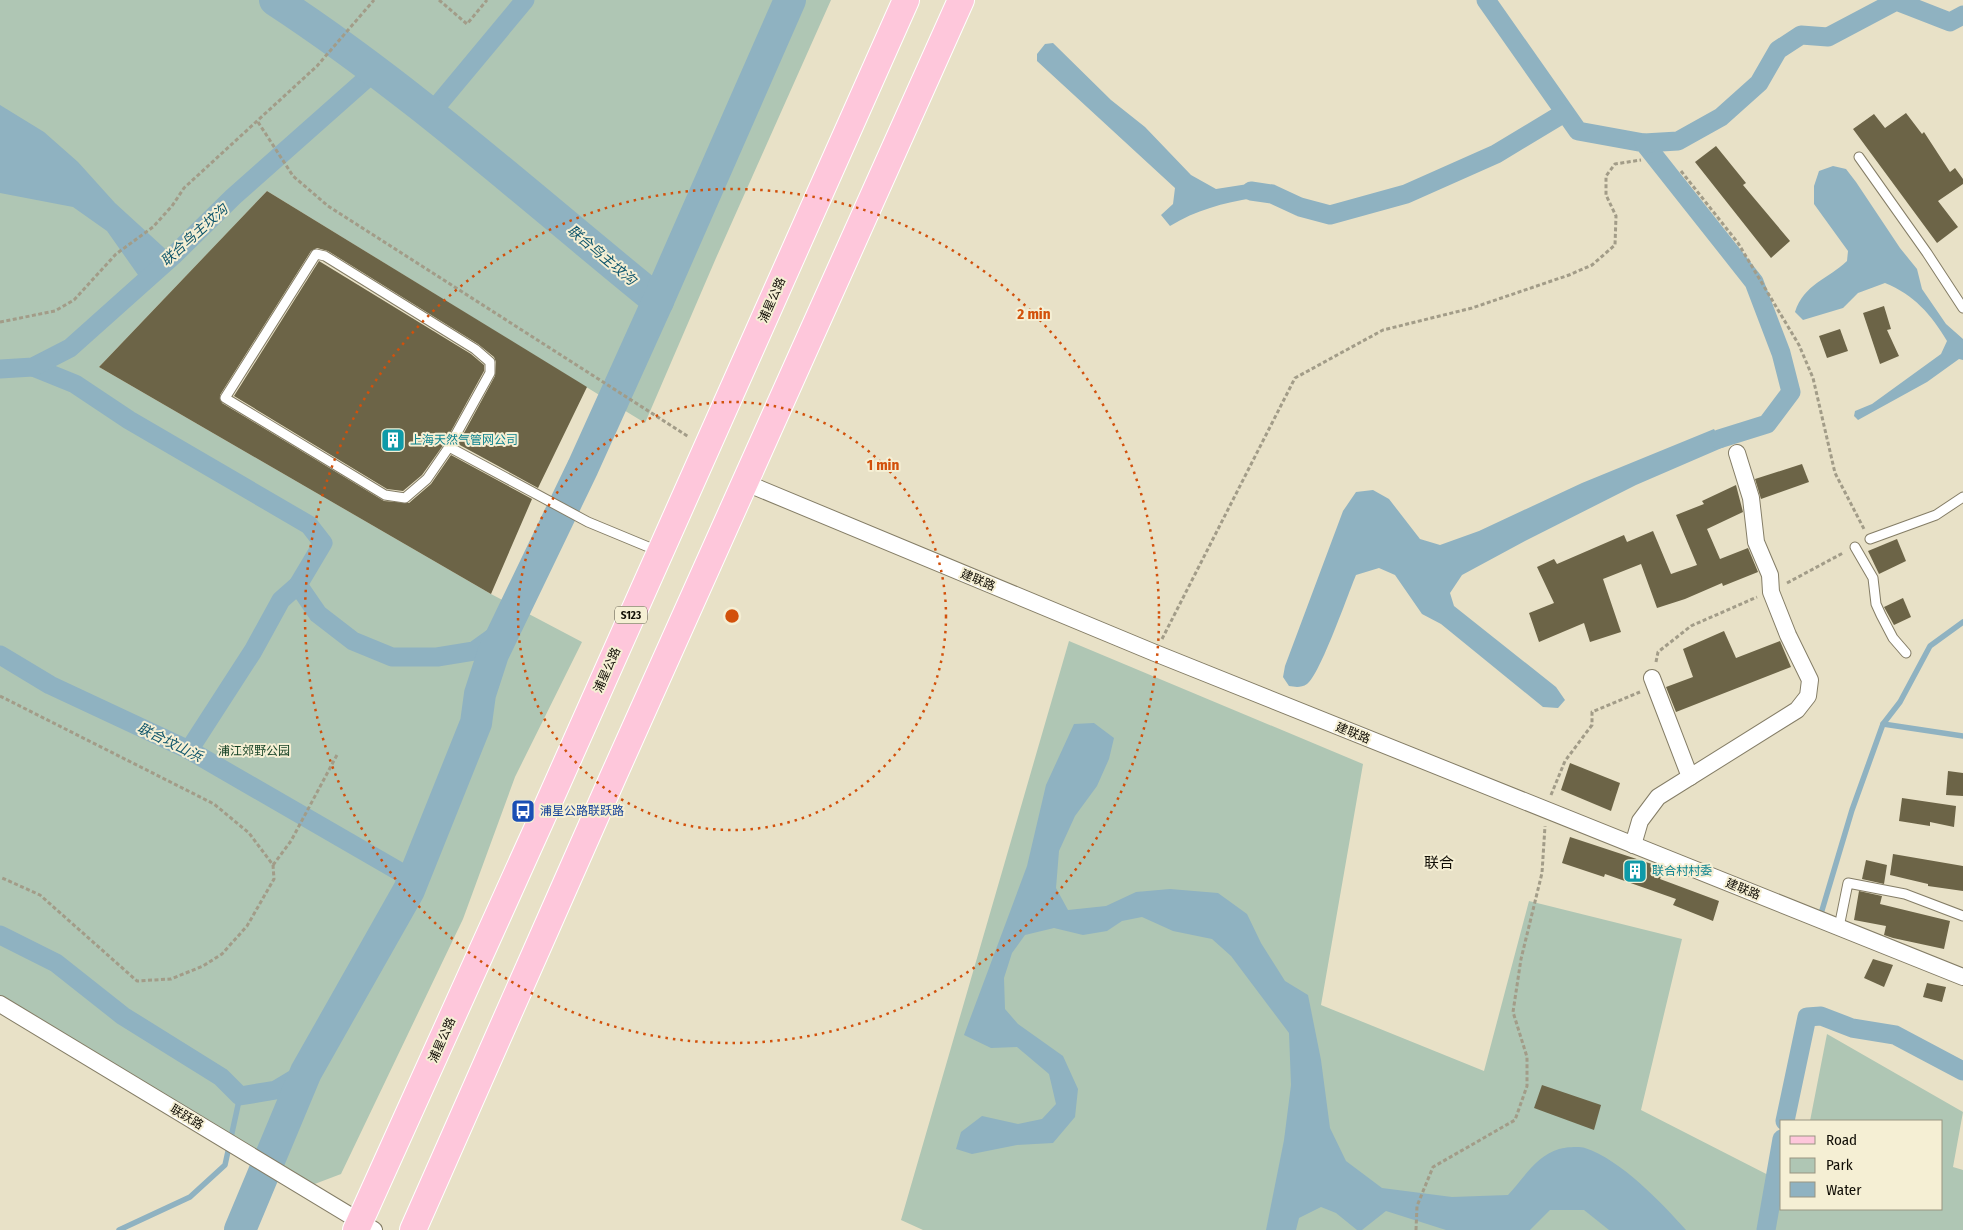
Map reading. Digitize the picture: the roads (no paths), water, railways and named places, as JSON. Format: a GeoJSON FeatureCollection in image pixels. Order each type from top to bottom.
{"type":"FeatureCollection","features":[{"type":"Feature","properties":{"kind":"main road","name":"浦星公路"},"geometry":{"type":"LineString","coordinates":[[363,1227],[659,552],[906,0]]}},
{"type":"Feature","properties":{"kind":"main road"},"geometry":{"type":"LineString","coordinates":[[413,1230],[613,776],[961,0]]}},
{"type":"Feature","properties":{"kind":"street"},"geometry":{"type":"LineString","coordinates":[[1633,845],[1640,821],[1658,797],[1797,710],[1808,696],[1810,680],[1770,592],[1770,575],[1756,542],[1751,498],[1736,454]]}},
{"type":"Feature","properties":{"kind":"street","name":"建联路"},"geometry":{"type":"LineString","coordinates":[[746,483],[1155,653],[1963,977]]}},
{"type":"Feature","properties":{"kind":"street"},"geometry":{"type":"LineString","coordinates":[[1652,678],[1690,777]]}},
{"type":"Feature","properties":{"kind":"street","name":"联跃路"},"geometry":{"type":"LineString","coordinates":[[0,1004],[299,1185],[363,1227]]}},
{"type":"Feature","properties":{"kind":"lane"},"geometry":{"type":"LineString","coordinates":[[1859,157],[1927,253],[1963,308]]}},
{"type":"Feature","properties":{"kind":"lane"},"geometry":{"type":"LineString","coordinates":[[316,254],[325,256],[418,313],[475,349],[490,362],[490,373],[449,447],[428,479],[405,498],[385,496],[225,398],[316,254]]}},
{"type":"Feature","properties":{"kind":"lane"},"geometry":{"type":"LineString","coordinates":[[449,447],[588,522],[659,552]]}},
{"type":"Feature","properties":{"kind":"lane"},"geometry":{"type":"LineString","coordinates":[[1870,539],[1936,515],[1963,497]]}},
{"type":"Feature","properties":{"kind":"lane"},"geometry":{"type":"LineString","coordinates":[[1855,546],[1873,578],[1876,604],[1881,615],[1893,638],[1906,653]]}},
{"type":"Feature","properties":{"kind":"lane"},"geometry":{"type":"LineString","coordinates":[[1839,927],[1848,883],[1905,894],[1963,916]]}},
{"type":"Feature","properties":{"kind":"water"},"geometry":{"type":"Polygon","coordinates":[[[1053,43],[1111,100],[1145,127],[1191,175],[1216,189],[1248,184],[1253,198],[1210,208],[1170,226],[1161,215],[1173,204],[1175,188],[1037,61],[1037,54],[1045,44],[1053,43]]]}},
{"type":"Feature","properties":{"kind":"water"},"geometry":{"type":"Polygon","coordinates":[[[0,105],[44,132],[78,162],[115,203],[173,256],[143,282],[107,231],[73,207],[0,193],[0,105]]]}},
{"type":"Feature","properties":{"kind":"water"},"geometry":{"type":"Polygon","coordinates":[[[1833,166],[1846,169],[1856,182],[1900,248],[1917,269],[1922,289],[1946,324],[1963,339],[1963,360],[1959,359],[1927,382],[1858,420],[1854,416],[1855,411],[1872,404],[1941,354],[1947,341],[1935,322],[1921,306],[1905,293],[1885,283],[1858,293],[1843,308],[1803,320],[1795,312],[1810,288],[1847,261],[1848,251],[1814,204],[1814,186],[1819,171],[1833,166]]]}},
{"type":"Feature","properties":{"kind":"water"},"geometry":{"type":"Polygon","coordinates":[[[1714,429],[1724,447],[1636,485],[1525,541],[1462,575],[1450,593],[1454,606],[1556,687],[1565,700],[1558,708],[1543,707],[1441,624],[1422,614],[1395,575],[1379,568],[1356,575],[1326,651],[1313,678],[1307,684],[1296,687],[1289,686],[1283,677],[1285,666],[1343,511],[1356,492],[1373,490],[1389,499],[1420,539],[1440,545],[1479,531],[1582,483],[1714,429]]]}},
{"type":"Feature","properties":{"kind":"water"},"geometry":{"type":"Polygon","coordinates":[[[1094,723],[1114,738],[1109,759],[1097,786],[1075,816],[1059,851],[1056,888],[1068,910],[1106,906],[1136,892],[1170,889],[1218,893],[1247,914],[1261,943],[1285,981],[1308,995],[1321,1060],[1330,1128],[1346,1161],[1382,1188],[1452,1197],[1508,1195],[1543,1157],[1562,1148],[1583,1147],[1612,1162],[1640,1183],[1686,1230],[1609,1230],[1584,1210],[1550,1210],[1530,1230],[1446,1230],[1386,1211],[1362,1230],[1357,1230],[1336,1213],[1321,1207],[1299,1218],[1296,1230],[1266,1230],[1284,1140],[1291,1085],[1289,1033],[1231,956],[1212,939],[1173,931],[1142,917],[1122,921],[1107,931],[1083,935],[1054,928],[1025,935],[1012,953],[1004,978],[1005,1009],[1018,1024],[1063,1056],[1078,1089],[1075,1117],[1053,1143],[1017,1145],[972,1154],[956,1149],[961,1132],[982,1116],[1018,1124],[1042,1119],[1056,1104],[1049,1074],[1017,1047],[991,1048],[964,1035],[1027,866],[1046,785],[1074,724],[1094,723]]]}},
{"type":"Feature","properties":{"kind":"waterway","name":"联合鸟主坟沟"},"geometry":{"type":"LineString","coordinates":[[275,0],[325,34],[423,107],[658,301]]}},
{"type":"Feature","properties":{"kind":"waterway","name":"联合鸟主坟沟"},"geometry":{"type":"LineString","coordinates":[[431,113],[525,0]]}},
{"type":"Feature","properties":{"kind":"waterway"},"geometry":{"type":"LineString","coordinates":[[240,1230],[306,1072],[409,890],[476,723],[480,694],[493,654],[583,467],[790,0]]}},
{"type":"Feature","properties":{"kind":"waterway"},"geometry":{"type":"LineString","coordinates":[[1486,0],[1578,131],[1644,143],[1754,282],[1781,353],[1791,392],[1767,424],[1719,439]]}},
{"type":"Feature","properties":{"kind":"waterway"},"geometry":{"type":"LineString","coordinates":[[1644,143],[1678,141],[1721,117],[1759,83],[1778,50],[1801,35],[1828,37],[1896,1],[1950,22],[1963,15]]}},
{"type":"Feature","properties":{"kind":"waterway","name":"联合鸟主坟沟"},"geometry":{"type":"LineString","coordinates":[[0,369],[33,367],[70,348],[173,256],[233,197],[374,72]]}},
{"type":"Feature","properties":{"kind":"waterway"},"geometry":{"type":"LineString","coordinates":[[1251,191],[1272,194],[1300,207],[1330,215],[1406,194],[1496,154],[1564,113]]}},
{"type":"Feature","properties":{"kind":"waterway"},"geometry":{"type":"LineString","coordinates":[[33,367],[75,384],[129,420],[309,525],[323,543],[298,585],[318,614],[353,641],[392,657],[437,657],[474,651],[506,628]]}},
{"type":"Feature","properties":{"kind":"waterway"},"geometry":{"type":"LineString","coordinates":[[189,750],[253,651],[281,600],[298,585]]}},
{"type":"Feature","properties":{"kind":"waterway"},"geometry":{"type":"LineString","coordinates":[[1820,917],[1852,810],[1883,724],[1900,702],[1930,646],[1963,622]]}},
{"type":"Feature","properties":{"kind":"waterway","name":"联合坟山浜"},"geometry":{"type":"LineString","coordinates":[[0,655],[50,685],[189,750],[414,880]]}},
{"type":"Feature","properties":{"kind":"waterway"},"geometry":{"type":"LineString","coordinates":[[1883,724],[1963,736]]}},
{"type":"Feature","properties":{"kind":"waterway"},"geometry":{"type":"LineString","coordinates":[[0,935],[56,963],[123,1016],[221,1077],[240,1096],[276,1090],[306,1072]]}},
{"type":"Feature","properties":{"kind":"waterway"},"geometry":{"type":"LineString","coordinates":[[1785,1120],[1807,1017],[1821,1016],[1852,1028],[1895,1035],[1963,1071]]}},
{"type":"Feature","properties":{"kind":"waterway"},"geometry":{"type":"LineString","coordinates":[[119,1230],[190,1197],[225,1165],[240,1096]]}},
{"type":"Feature","properties":{"kind":"waterway"},"geometry":{"type":"LineString","coordinates":[[1766,1230],[1780,1150]]}},
{"type":"Feature","properties":{"kind":"place","name":"上海天然气管网公司"},"geometry":{"type":"Point","coordinates":[393,440]}},
{"type":"Feature","properties":{"kind":"place","name":"浦星公路联跃路"},"geometry":{"type":"Point","coordinates":[523,811]}},
{"type":"Feature","properties":{"kind":"place","name":"联合村村委"},"geometry":{"type":"Point","coordinates":[1635,871]}},
{"type":"Feature","properties":{"kind":"district","name":"联合"},"geometry":{"type":"Point","coordinates":[1439,863]}},
{"type":"Feature","properties":{"kind":"park label","name":"浦江郊野公园"},"geometry":{"type":"Point","coordinates":[254,751]}}]}
